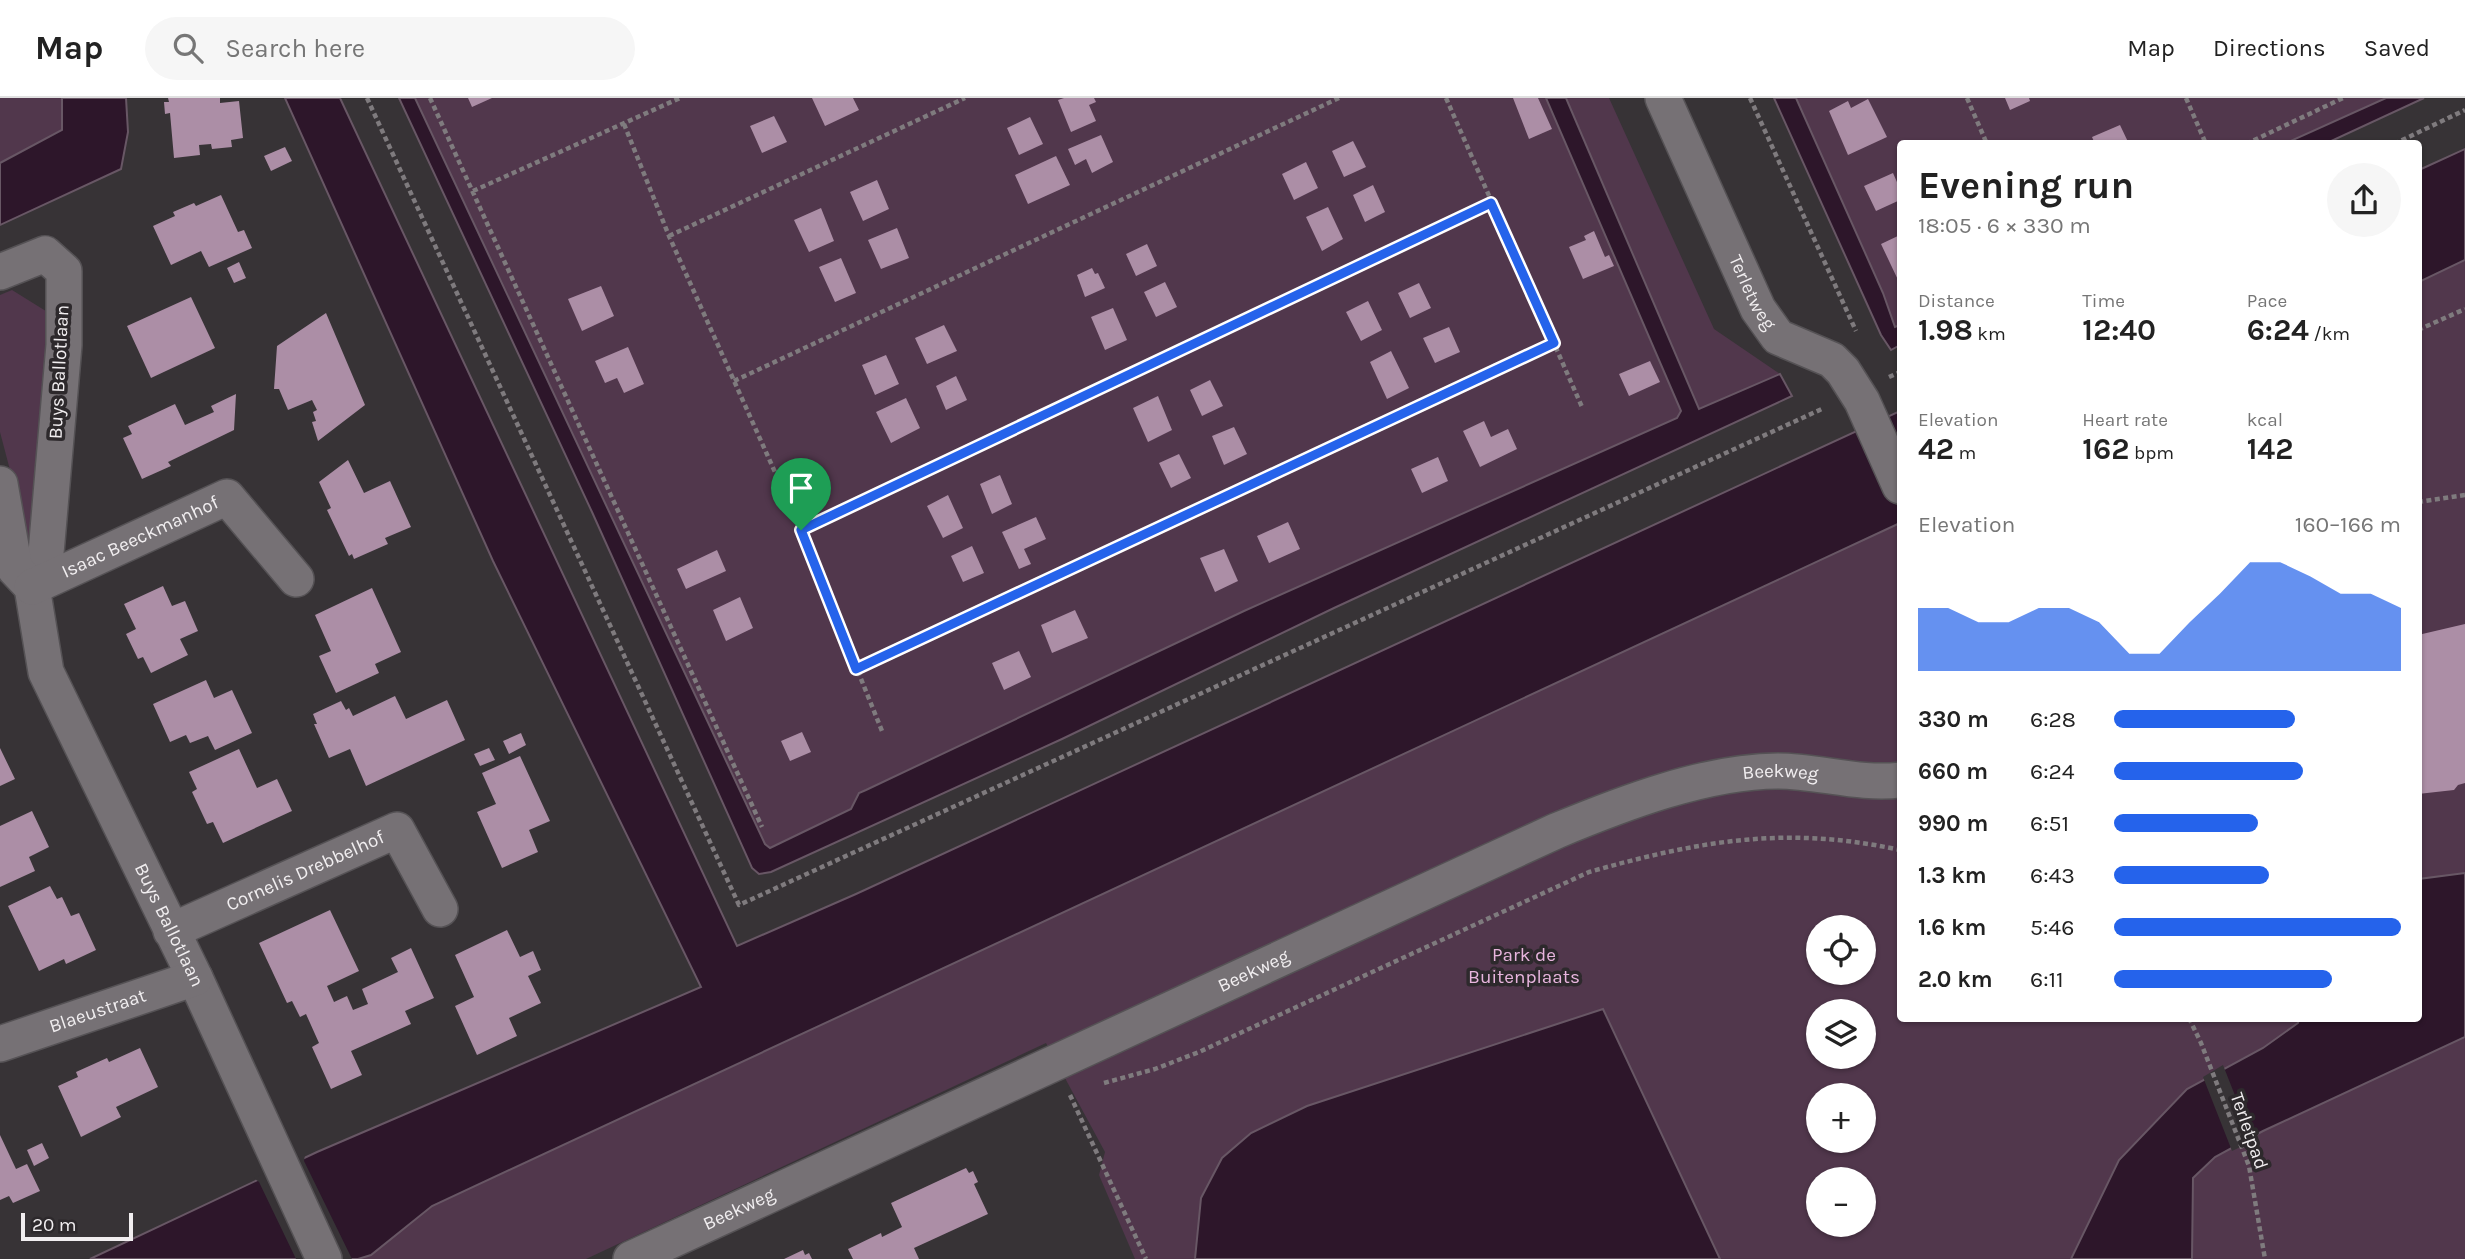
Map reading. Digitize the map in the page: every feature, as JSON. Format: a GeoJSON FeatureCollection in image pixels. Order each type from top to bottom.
{"type":"FeatureCollection","features":[{"type":"Feature","properties":{"kind":"street","name":"Terletweg"},"geometry":{"type":"LineString","coordinates":[[1663,98],[1758,309],[1778,337],[1832,360],[1843,371],[1859,397],[1897,479]]}},
{"type":"Feature","properties":{"kind":"street","name":"Buys Ballotlaan"},"geometry":{"type":"LineString","coordinates":[[0,272],[45,254],[64,271],[64,345],[46,553],[32,587],[46,672],[195,978],[324,1259]]}},
{"type":"Feature","properties":{"kind":"street","name":"Buys Ballotlaan"},"geometry":{"type":"LineString","coordinates":[[0,484],[15,569],[32,587]]}},
{"type":"Feature","properties":{"kind":"street","name":"Isaac Beeckmanhof"},"geometry":{"type":"LineString","coordinates":[[32,587],[227,497],[296,579]]}},
{"type":"Feature","properties":{"kind":"street","name":"Beekweg"},"geometry":{"type":"LineString","coordinates":[[631,1259],[1543,837],[1616,806],[1730,776],[1775,771],[1897,780]]}},
{"type":"Feature","properties":{"kind":"street","name":"Cornelis Drebbelhof"},"geometry":{"type":"LineString","coordinates":[[171,931],[397,830],[440,909]]}},
{"type":"Feature","properties":{"kind":"street","name":"Blaeustraat"},"geometry":{"type":"LineString","coordinates":[[0,1044],[195,978]]}},
{"type":"Feature","properties":{"kind":"path"},"geometry":{"type":"LineString","coordinates":[[367,98],[739,905],[1859,397]]}},
{"type":"Feature","properties":{"kind":"path"},"geometry":{"type":"LineString","coordinates":[[430,98],[762,827]]}},
{"type":"Feature","properties":{"kind":"path"},"geometry":{"type":"LineString","coordinates":[[473,191],[680,98]]}},
{"type":"Feature","properties":{"kind":"path"},"geometry":{"type":"LineString","coordinates":[[669,236],[965,98]]}},
{"type":"Feature","properties":{"kind":"path"},"geometry":{"type":"LineString","coordinates":[[734,381],[1337,98]]}},
{"type":"Feature","properties":{"kind":"path"},"geometry":{"type":"LineString","coordinates":[[1446,98],[1582,407]]}},
{"type":"Feature","properties":{"kind":"path"},"geometry":{"type":"LineString","coordinates":[[1750,98],[1857,332]]}},
{"type":"Feature","properties":{"kind":"path"},"geometry":{"type":"LineString","coordinates":[[1967,98],[1985,140]]}},
{"type":"Feature","properties":{"kind":"path"},"geometry":{"type":"LineString","coordinates":[[2186,98],[2204,140]]}},
{"type":"Feature","properties":{"kind":"path"},"geometry":{"type":"LineString","coordinates":[[2254,140],[2343,98]]}},
{"type":"Feature","properties":{"kind":"path"},"geometry":{"type":"LineString","coordinates":[[2401,140],[2465,110]]}},
{"type":"Feature","properties":{"kind":"path"},"geometry":{"type":"LineString","coordinates":[[624,124],[669,236],[801,530],[883,731]]}},
{"type":"Feature","properties":{"kind":"path"},"geometry":{"type":"LineString","coordinates":[[801,530],[1491,203]]}},
{"type":"Feature","properties":{"kind":"path"},"geometry":{"type":"LineString","coordinates":[[2422,328],[2465,309]]}},
{"type":"Feature","properties":{"kind":"path"},"geometry":{"type":"LineString","coordinates":[[856,669],[1554,343]]}},
{"type":"Feature","properties":{"kind":"path"},"geometry":{"type":"LineString","coordinates":[[2422,501],[2465,495]]}},
{"type":"Feature","properties":{"kind":"path"},"geometry":{"type":"LineString","coordinates":[[1098,1084],[1155,1069],[1199,1052],[1523,901],[1602,869],[1654,853],[1725,840],[1795,836],[1867,843],[1897,849]]}},
{"type":"Feature","properties":{"kind":"path","name":"Terletpad"},"geometry":{"type":"LineString","coordinates":[[2191,1022],[2249,1166],[2265,1259]]}},
{"type":"Feature","properties":{"kind":"path"},"geometry":{"type":"LineString","coordinates":[[1077,1088],[1068,1090],[1146,1259]]}},
{"type":"Feature","properties":{"kind":"green space"},"geometry":{"type":"Polygon","coordinates":[[[0,98],[62,98],[62,130],[0,163],[0,98]]]}},
{"type":"Feature","properties":{"kind":"green space"},"geometry":{"type":"Polygon","coordinates":[[[409,98],[1556,98],[1696,423],[764,859],[409,98]]]}},
{"type":"Feature","properties":{"kind":"green space"},"geometry":{"type":"Polygon","coordinates":[[[1566,98],[1609,98],[1714,329],[1780,374],[1699,410],[1566,98]]]}},
{"type":"Feature","properties":{"kind":"green space"},"geometry":{"type":"Polygon","coordinates":[[[1787,98],[2404,98],[2313,140],[1897,140],[1897,332],[1892,335],[1787,98]]]}},
{"type":"Feature","properties":{"kind":"green space","name":"Park de Buitenplaats"},"geometry":{"type":"Polygon","coordinates":[[[2465,197],[2465,1259],[1135,1259],[1099,1175],[1105,1152],[1046,1043],[586,1259],[358,1259],[371,1255],[432,1206],[1897,466],[1897,1022],[2422,1022],[2422,218],[2465,197]]]}},
{"type":"Feature","properties":{"kind":"green space"},"geometry":{"type":"Polygon","coordinates":[[[12,290],[49,313],[31,550],[0,432],[0,295],[12,290]]]}},
{"type":"Feature","properties":{"kind":"shaded area"},"geometry":{"type":"Polygon","coordinates":[[[62,98],[126,98],[128,132],[121,169],[0,225],[0,163],[62,130],[62,98]]]}},
{"type":"Feature","properties":{"kind":"shaded area"},"geometry":{"type":"Polygon","coordinates":[[[285,98],[340,98],[737,946],[856,894],[1897,412],[1897,524],[432,1206],[371,1255],[358,1259],[90,1259],[317,1152],[701,987],[493,561],[285,98]]]}},
{"type":"Feature","properties":{"kind":"shaded area"},"geometry":{"type":"Polygon","coordinates":[[[399,98],[415,98],[765,844],[770,848],[851,809],[859,793],[1244,611],[1677,418],[1681,411],[1546,98],[1566,98],[1699,409],[1780,374],[1792,396],[1334,608],[1062,739],[771,872],[759,874],[752,868],[592,512],[399,98]]]}},
{"type":"Feature","properties":{"kind":"shaded area"},"geometry":{"type":"Polygon","coordinates":[[[1774,98],[1796,98],[1883,293],[1895,327],[1897,326],[1897,347],[1891,350],[1881,335],[1774,98]]]}},
{"type":"Feature","properties":{"kind":"shaded area"},"geometry":{"type":"Polygon","coordinates":[[[2386,98],[2424,98],[2333,140],[2293,140],[2386,98]]]}},
{"type":"Feature","properties":{"kind":"shaded area"},"geometry":{"type":"Polygon","coordinates":[[[2465,149],[2465,260],[2422,281],[2422,169],[2465,149]]]}},
{"type":"Feature","properties":{"kind":"shaded area"},"geometry":{"type":"Polygon","coordinates":[[[2465,873],[2465,1037],[2263,1131],[2215,1157],[2193,1178],[2192,1259],[2071,1259],[2119,1160],[2187,1089],[2263,1048],[2298,1022],[2422,1022],[2422,879],[2465,873]]]}},
{"type":"Feature","properties":{"kind":"shaded area"},"geometry":{"type":"Polygon","coordinates":[[[1603,1009],[1720,1259],[1195,1259],[1201,1198],[1222,1158],[1251,1133],[1307,1106],[1603,1009]]]}},
{"type":"Feature","properties":{"kind":"pier"},"geometry":{"type":"Polygon","coordinates":[[[2223,1065],[2253,1141],[2232,1151],[2203,1077],[2223,1065]]]}},
{"type":"Feature","properties":{"kind":"pier"},"geometry":{"type":"Polygon","coordinates":[[[305,1154],[304,1161],[352,1259],[296,1259],[259,1182],[254,1178],[305,1154]]]}},
{"type":"Feature","properties":{"kind":"building"},"geometry":{"type":"Polygon","coordinates":[[[168,98],[220,98],[220,103],[239,101],[243,138],[231,140],[232,147],[212,149],[211,144],[199,145],[200,155],[174,158],[170,113],[165,114],[164,102],[169,102],[168,98]]]}},
{"type":"Feature","properties":{"kind":"building"},"geometry":{"type":"Polygon","coordinates":[[[468,98],[492,98],[472,107],[468,98]]]}},
{"type":"Feature","properties":{"kind":"building"},"geometry":{"type":"Polygon","coordinates":[[[812,98],[853,98],[859,110],[825,126],[812,98]]]}},
{"type":"Feature","properties":{"kind":"building"},"geometry":{"type":"Polygon","coordinates":[[[1094,98],[1096,102],[1089,105],[1096,121],[1071,132],[1058,100],[1094,98]]]}},
{"type":"Feature","properties":{"kind":"building"},"geometry":{"type":"Polygon","coordinates":[[[1513,98],[1538,98],[1552,129],[1529,139],[1513,98]]]}},
{"type":"Feature","properties":{"kind":"building"},"geometry":{"type":"Polygon","coordinates":[[[2005,98],[2029,98],[2030,101],[2010,110],[2005,98]]]}},
{"type":"Feature","properties":{"kind":"building"},"geometry":{"type":"Polygon","coordinates":[[[1868,99],[1887,137],[1848,155],[1829,111],[1848,101],[1851,108],[1868,99]]]}},
{"type":"Feature","properties":{"kind":"building"},"geometry":{"type":"Polygon","coordinates":[[[774,116],[787,142],[762,153],[750,126],[774,116]]]}},
{"type":"Feature","properties":{"kind":"building"},"geometry":{"type":"Polygon","coordinates":[[[1030,117],[1043,144],[1019,155],[1007,128],[1030,117]]]}},
{"type":"Feature","properties":{"kind":"building"},"geometry":{"type":"Polygon","coordinates":[[[2120,125],[2127,140],[2093,140],[2092,137],[2120,125]]]}},
{"type":"Feature","properties":{"kind":"building"},"geometry":{"type":"Polygon","coordinates":[[[1101,135],[1113,162],[1092,173],[1086,159],[1075,165],[1068,149],[1101,135]]]}},
{"type":"Feature","properties":{"kind":"building"},"geometry":{"type":"Polygon","coordinates":[[[1353,141],[1366,167],[1344,177],[1332,151],[1353,141]]]}},
{"type":"Feature","properties":{"kind":"building"},"geometry":{"type":"Polygon","coordinates":[[[285,147],[292,161],[271,171],[264,156],[285,147]]]}},
{"type":"Feature","properties":{"kind":"building"},"geometry":{"type":"Polygon","coordinates":[[[1056,156],[1070,185],[1028,204],[1015,175],[1056,156]]]}},
{"type":"Feature","properties":{"kind":"building"},"geometry":{"type":"Polygon","coordinates":[[[1306,162],[1318,188],[1294,200],[1282,174],[1306,162]]]}},
{"type":"Feature","properties":{"kind":"building"},"geometry":{"type":"Polygon","coordinates":[[[1893,173],[1897,182],[1897,201],[1876,211],[1864,186],[1893,173]]]}},
{"type":"Feature","properties":{"kind":"building"},"geometry":{"type":"Polygon","coordinates":[[[877,180],[889,209],[863,221],[850,192],[877,180]]]}},
{"type":"Feature","properties":{"kind":"building"},"geometry":{"type":"Polygon","coordinates":[[[1373,185],[1385,212],[1365,222],[1353,195],[1373,185]]]}},
{"type":"Feature","properties":{"kind":"building"},"geometry":{"type":"Polygon","coordinates":[[[221,195],[238,232],[244,230],[252,248],[209,267],[201,251],[171,265],[153,226],[175,216],[173,212],[221,195]]]}},
{"type":"Feature","properties":{"kind":"building"},"geometry":{"type":"Polygon","coordinates":[[[1328,207],[1343,239],[1322,251],[1306,217],[1328,207]]]}},
{"type":"Feature","properties":{"kind":"building"},"geometry":{"type":"Polygon","coordinates":[[[821,208],[834,241],[809,252],[794,220],[821,208]]]}},
{"type":"Feature","properties":{"kind":"building"},"geometry":{"type":"Polygon","coordinates":[[[897,228],[909,258],[881,269],[868,240],[897,228]]]}},
{"type":"Feature","properties":{"kind":"building"},"geometry":{"type":"Polygon","coordinates":[[[1594,231],[1605,257],[1609,255],[1614,266],[1583,279],[1569,247],[1586,240],[1584,236],[1594,231]]]}},
{"type":"Feature","properties":{"kind":"building"},"geometry":{"type":"Polygon","coordinates":[[[1897,236],[1897,278],[1881,244],[1897,236]]]}},
{"type":"Feature","properties":{"kind":"building"},"geometry":{"type":"Polygon","coordinates":[[[1147,244],[1157,266],[1136,276],[1126,254],[1147,244]]]}},
{"type":"Feature","properties":{"kind":"building"},"geometry":{"type":"Polygon","coordinates":[[[841,258],[856,293],[835,302],[819,267],[841,258]]]}},
{"type":"Feature","properties":{"kind":"building"},"geometry":{"type":"Polygon","coordinates":[[[239,262],[246,278],[234,283],[227,268],[239,262]]]}},
{"type":"Feature","properties":{"kind":"building"},"geometry":{"type":"Polygon","coordinates":[[[1092,268],[1095,274],[1098,273],[1105,288],[1085,297],[1077,275],[1092,268]]]}},
{"type":"Feature","properties":{"kind":"building"},"geometry":{"type":"Polygon","coordinates":[[[1165,282],[1177,307],[1156,317],[1144,292],[1165,282]]]}},
{"type":"Feature","properties":{"kind":"building"},"geometry":{"type":"Polygon","coordinates":[[[1419,283],[1431,308],[1410,318],[1398,293],[1419,283]]]}},
{"type":"Feature","properties":{"kind":"building"},"geometry":{"type":"Polygon","coordinates":[[[601,286],[614,316],[582,331],[568,299],[601,286]]]}},
{"type":"Feature","properties":{"kind":"building"},"geometry":{"type":"Polygon","coordinates":[[[191,297],[215,348],[151,378],[127,326],[191,297]]]}},
{"type":"Feature","properties":{"kind":"building"},"geometry":{"type":"Polygon","coordinates":[[[1368,301],[1382,330],[1361,341],[1346,312],[1368,301]]]}},
{"type":"Feature","properties":{"kind":"building"},"geometry":{"type":"Polygon","coordinates":[[[1113,308],[1127,340],[1105,350],[1091,317],[1113,308]]]}},
{"type":"Feature","properties":{"kind":"building"},"geometry":{"type":"Polygon","coordinates":[[[326,313],[365,405],[318,441],[312,422],[316,421],[313,412],[317,410],[312,400],[288,410],[279,389],[274,389],[277,346],[326,313]]]}},
{"type":"Feature","properties":{"kind":"building"},"geometry":{"type":"Polygon","coordinates":[[[944,325],[957,351],[927,364],[915,338],[944,325]]]}},
{"type":"Feature","properties":{"kind":"building"},"geometry":{"type":"Polygon","coordinates":[[[1449,327],[1460,352],[1435,363],[1423,338],[1449,327]]]}},
{"type":"Feature","properties":{"kind":"building"},"geometry":{"type":"Polygon","coordinates":[[[628,347],[644,384],[624,393],[617,378],[605,383],[595,361],[628,347]]]}},
{"type":"Feature","properties":{"kind":"building"},"geometry":{"type":"Polygon","coordinates":[[[1391,351],[1409,388],[1387,399],[1370,362],[1391,351]]]}},
{"type":"Feature","properties":{"kind":"building"},"geometry":{"type":"Polygon","coordinates":[[[886,355],[899,384],[875,395],[862,365],[886,355]]]}},
{"type":"Feature","properties":{"kind":"building"},"geometry":{"type":"Polygon","coordinates":[[[1650,361],[1660,382],[1629,396],[1619,374],[1650,361]]]}},
{"type":"Feature","properties":{"kind":"building"},"geometry":{"type":"Polygon","coordinates":[[[956,376],[967,400],[946,410],[936,386],[956,376]]]}},
{"type":"Feature","properties":{"kind":"building"},"geometry":{"type":"Polygon","coordinates":[[[1210,380],[1223,406],[1202,416],[1190,390],[1210,380]]]}},
{"type":"Feature","properties":{"kind":"building"},"geometry":{"type":"Polygon","coordinates":[[[236,394],[234,430],[168,462],[171,466],[142,479],[123,438],[132,434],[128,426],[175,404],[185,425],[214,412],[211,406],[236,394]]]}},
{"type":"Feature","properties":{"kind":"building"},"geometry":{"type":"Polygon","coordinates":[[[1158,396],[1172,430],[1148,442],[1133,408],[1158,396]]]}},
{"type":"Feature","properties":{"kind":"building"},"geometry":{"type":"Polygon","coordinates":[[[906,398],[920,428],[891,443],[876,412],[906,398]]]}},
{"type":"Feature","properties":{"kind":"building"},"geometry":{"type":"Polygon","coordinates":[[[1484,421],[1491,437],[1508,429],[1517,449],[1480,467],[1463,431],[1484,421]]]}},
{"type":"Feature","properties":{"kind":"building"},"geometry":{"type":"Polygon","coordinates":[[[1234,427],[1247,454],[1224,465],[1212,436],[1234,427]]]}},
{"type":"Feature","properties":{"kind":"building"},"geometry":{"type":"Polygon","coordinates":[[[1179,454],[1191,478],[1171,488],[1159,463],[1179,454]]]}},
{"type":"Feature","properties":{"kind":"building"},"geometry":{"type":"Polygon","coordinates":[[[1438,457],[1448,481],[1422,493],[1411,469],[1438,457]]]}},
{"type":"Feature","properties":{"kind":"building"},"geometry":{"type":"Polygon","coordinates":[[[348,460],[364,493],[390,481],[411,527],[385,538],[388,544],[354,559],[352,554],[349,556],[327,510],[331,508],[319,482],[348,460]]]}},
{"type":"Feature","properties":{"kind":"building"},"geometry":{"type":"Polygon","coordinates":[[[1000,475],[1012,504],[992,514],[980,484],[1000,475]]]}},
{"type":"Feature","properties":{"kind":"building"},"geometry":{"type":"Polygon","coordinates":[[[948,495],[963,528],[943,538],[927,506],[948,495]]]}},
{"type":"Feature","properties":{"kind":"building"},"geometry":{"type":"Polygon","coordinates":[[[1036,517],[1046,539],[1024,549],[1031,564],[1019,569],[1002,532],[1036,517]]]}},
{"type":"Feature","properties":{"kind":"building"},"geometry":{"type":"Polygon","coordinates":[[[1288,522],[1300,549],[1269,563],[1257,536],[1288,522]]]}},
{"type":"Feature","properties":{"kind":"building"},"geometry":{"type":"Polygon","coordinates":[[[972,546],[984,573],[963,582],[951,556],[972,546]]]}},
{"type":"Feature","properties":{"kind":"building"},"geometry":{"type":"Polygon","coordinates":[[[1224,549],[1238,581],[1215,592],[1200,558],[1224,549]]]}},
{"type":"Feature","properties":{"kind":"building"},"geometry":{"type":"Polygon","coordinates":[[[717,550],[726,571],[686,589],[677,569],[717,550]]]}},
{"type":"Feature","properties":{"kind":"building"},"geometry":{"type":"Polygon","coordinates":[[[163,586],[172,606],[185,601],[198,631],[180,639],[188,655],[151,673],[143,657],[138,659],[126,634],[136,629],[124,604],[163,586]]]}},
{"type":"Feature","properties":{"kind":"building"},"geometry":{"type":"Polygon","coordinates":[[[372,588],[401,652],[375,664],[379,673],[336,693],[319,656],[331,651],[315,615],[372,588]]]}},
{"type":"Feature","properties":{"kind":"building"},"geometry":{"type":"Polygon","coordinates":[[[740,597],[753,628],[726,641],[713,610],[740,597]]]}},
{"type":"Feature","properties":{"kind":"building"},"geometry":{"type":"Polygon","coordinates":[[[1075,610],[1088,638],[1052,653],[1041,625],[1075,610]]]}},
{"type":"Feature","properties":{"kind":"building"},"geometry":{"type":"Polygon","coordinates":[[[2465,624],[2465,783],[2454,790],[2422,794],[2422,634],[2465,624]]]}},
{"type":"Feature","properties":{"kind":"building"},"geometry":{"type":"Polygon","coordinates":[[[1019,651],[1031,677],[1004,690],[992,663],[1019,651]]]}},
{"type":"Feature","properties":{"kind":"building"},"geometry":{"type":"Polygon","coordinates":[[[206,680],[214,698],[232,690],[252,733],[215,750],[208,736],[190,743],[186,735],[170,742],[153,704],[206,680]]]}},
{"type":"Feature","properties":{"kind":"building"},"geometry":{"type":"Polygon","coordinates":[[[395,696],[406,719],[447,700],[465,740],[366,786],[350,749],[329,758],[314,724],[317,724],[313,714],[341,701],[353,716],[395,696]]]}},
{"type":"Feature","properties":{"kind":"building"},"geometry":{"type":"Polygon","coordinates":[[[802,732],[811,752],[790,761],[781,741],[802,732]]]}},
{"type":"Feature","properties":{"kind":"building"},"geometry":{"type":"Polygon","coordinates":[[[521,733],[526,745],[509,754],[503,741],[521,733]]]}},
{"type":"Feature","properties":{"kind":"building"},"geometry":{"type":"Polygon","coordinates":[[[0,748],[15,779],[0,786],[0,748]]]}},
{"type":"Feature","properties":{"kind":"building"},"geometry":{"type":"Polygon","coordinates":[[[489,748],[495,760],[480,766],[474,754],[489,748]]]}},
{"type":"Feature","properties":{"kind":"building"},"geometry":{"type":"Polygon","coordinates":[[[239,749],[257,788],[277,779],[292,811],[223,843],[213,822],[207,824],[192,792],[197,789],[189,772],[239,749]]]}},
{"type":"Feature","properties":{"kind":"building"},"geometry":{"type":"Polygon","coordinates":[[[520,756],[550,821],[529,830],[538,852],[502,868],[477,812],[496,804],[482,773],[520,756]]]}},
{"type":"Feature","properties":{"kind":"building"},"geometry":{"type":"Polygon","coordinates":[[[32,811],[49,847],[29,857],[35,871],[0,887],[0,826],[32,811]]]}},
{"type":"Feature","properties":{"kind":"building"},"geometry":{"type":"Polygon","coordinates":[[[50,886],[57,899],[62,897],[71,916],[79,913],[96,950],[66,964],[64,959],[39,971],[8,906],[50,886]]]}},
{"type":"Feature","properties":{"kind":"building"},"geometry":{"type":"Polygon","coordinates":[[[330,910],[359,971],[327,986],[334,1002],[347,996],[353,1010],[368,1004],[362,989],[398,972],[391,958],[411,948],[434,998],[405,1011],[411,1024],[351,1051],[362,1075],[331,1089],[312,1047],[319,1043],[306,1014],[300,1017],[292,1001],[287,1003],[259,943],[330,910]]]}},
{"type":"Feature","properties":{"kind":"building"},"geometry":{"type":"Polygon","coordinates":[[[507,930],[520,957],[533,951],[541,970],[528,976],[541,1003],[509,1018],[517,1036],[477,1055],[455,1006],[474,997],[455,955],[507,930]]]}},
{"type":"Feature","properties":{"kind":"building"},"geometry":{"type":"Polygon","coordinates":[[[140,1048],[158,1087],[116,1107],[121,1117],[81,1137],[58,1086],[78,1077],[76,1072],[107,1058],[109,1062],[140,1048]]]}},
{"type":"Feature","properties":{"kind":"building"},"geometry":{"type":"Polygon","coordinates":[[[0,1135],[16,1169],[27,1164],[40,1191],[13,1203],[9,1196],[0,1200],[0,1135]]]}},
{"type":"Feature","properties":{"kind":"building"},"geometry":{"type":"Polygon","coordinates":[[[42,1143],[49,1158],[34,1166],[27,1150],[42,1143]]]}},
{"type":"Feature","properties":{"kind":"building"},"geometry":{"type":"Polygon","coordinates":[[[966,1168],[969,1173],[973,1171],[978,1182],[974,1184],[988,1214],[914,1248],[919,1259],[853,1259],[848,1249],[881,1233],[882,1237],[902,1227],[891,1203],[966,1168]]]}},
{"type":"Feature","properties":{"kind":"building"},"geometry":{"type":"Polygon","coordinates":[[[803,1250],[805,1255],[809,1253],[812,1259],[784,1259],[803,1250]]]}},
{"type":"Feature","properties":{"kind":"route"},"geometry":{"type":"LineString","coordinates":[[1491,203],[1554,343],[856,669],[801,530],[1491,203]]}}]}
